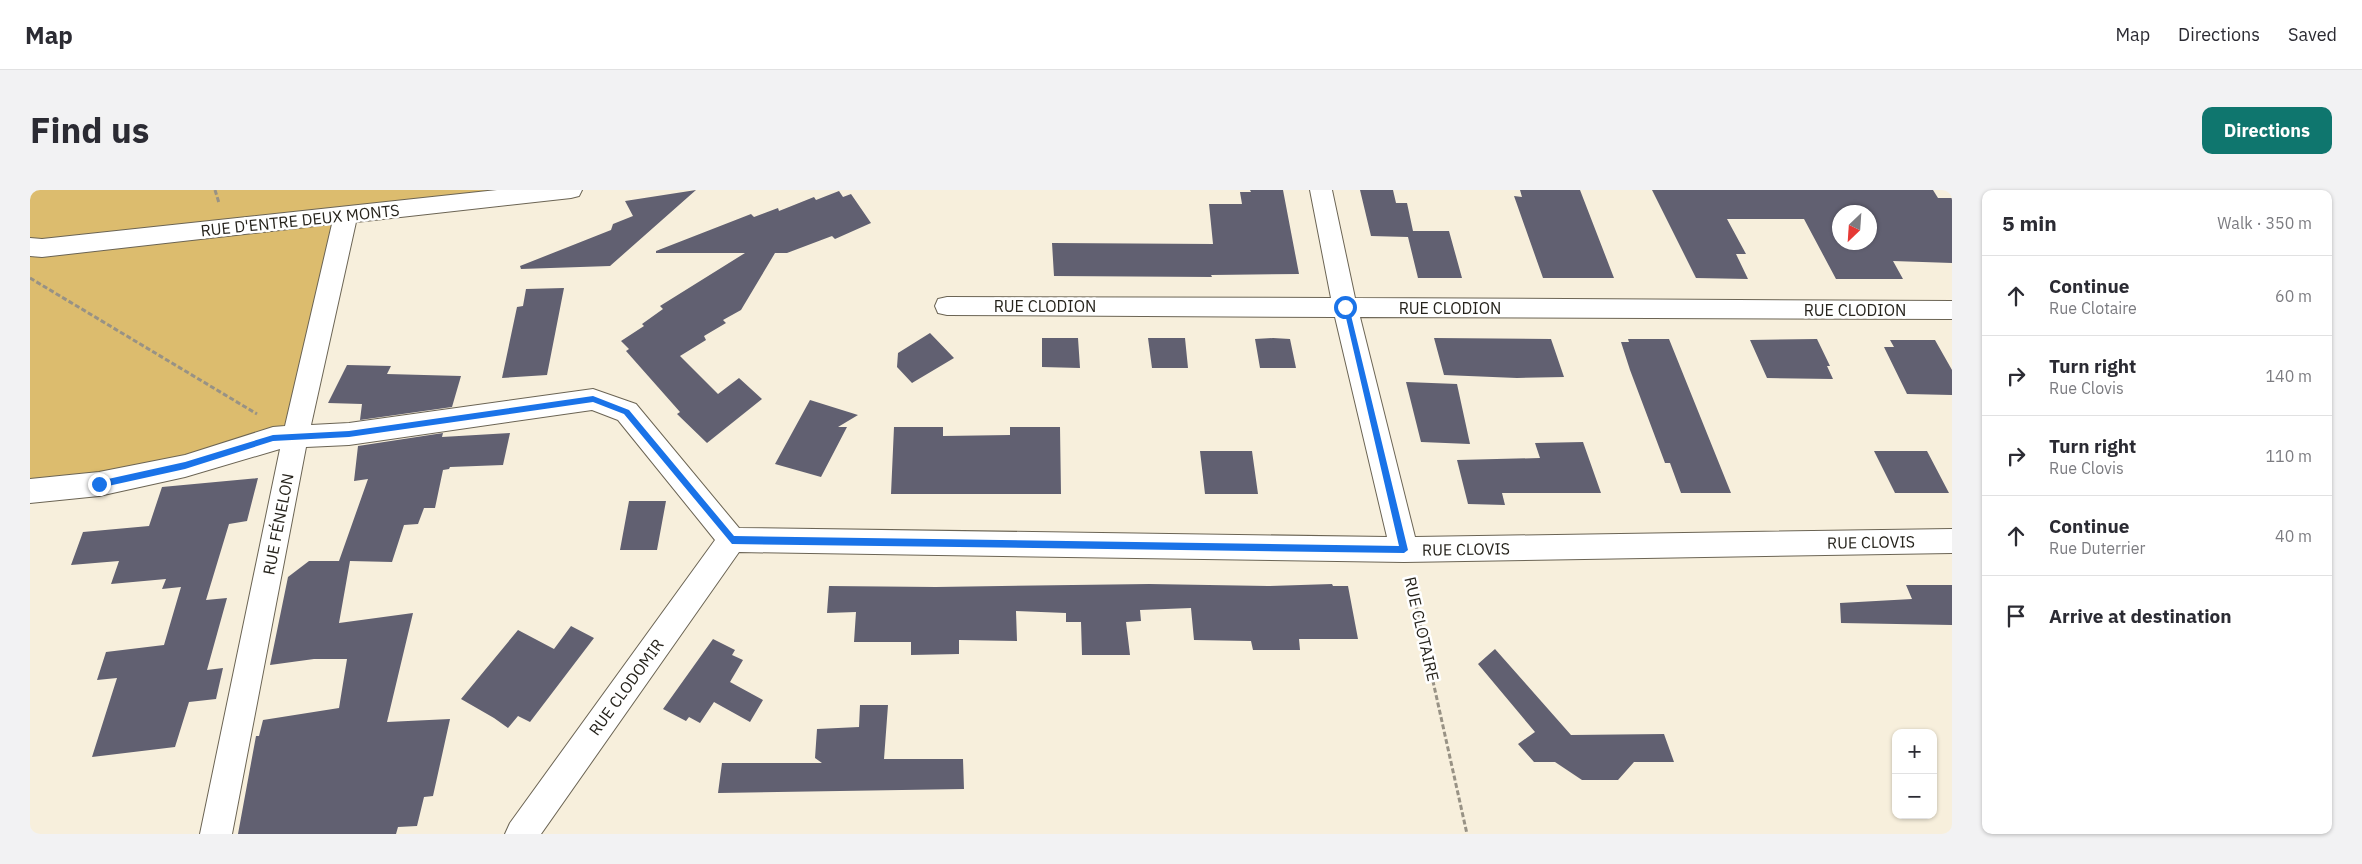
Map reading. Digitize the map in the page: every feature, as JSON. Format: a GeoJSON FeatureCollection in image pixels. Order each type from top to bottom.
{"type":"FeatureCollection","features":[{"type":"Feature","properties":{"kind":"street","name":"RUE D'ENTRE DEUX MONTS"},"geometry":{"type":"LineString","coordinates":[[30,247],[42,248],[571,190]]}},
{"type":"Feature","properties":{"kind":"street"},"geometry":{"type":"LineString","coordinates":[[1320,190],[1345,307],[1404,550]]}},
{"type":"Feature","properties":{"kind":"street","name":"RUE FÉNELON"},"geometry":{"type":"LineString","coordinates":[[216,834],[295,438],[344,225],[344,215]]}},
{"type":"Feature","properties":{"kind":"street","name":"RUE CLODION"},"geometry":{"type":"LineString","coordinates":[[947,306],[1952,310]]}},
{"type":"Feature","properties":{"kind":"street"},"geometry":{"type":"LineString","coordinates":[[30,490],[99,484],[185,466],[273,438],[349,434],[593,399],[627,412],[732,540]]}},
{"type":"Feature","properties":{"kind":"street","name":"RUE CLOVIS"},"geometry":{"type":"LineString","coordinates":[[732,540],[1404,550],[1952,541]]}},
{"type":"Feature","properties":{"kind":"street","name":"RUE CLODOMIR"},"geometry":{"type":"LineString","coordinates":[[521,834],[732,540]]}},
{"type":"Feature","properties":{"kind":"path"},"geometry":{"type":"LineString","coordinates":[[30,278],[295,438]]}},
{"type":"Feature","properties":{"kind":"path","name":"RUE CLOTAIRE"},"geometry":{"type":"LineString","coordinates":[[1404,550],[1468,834]]}},
{"type":"Feature","properties":{"kind":"shaded area"},"geometry":{"type":"Polygon","coordinates":[[[30,190],[503,190],[344,215],[295,438],[30,491],[30,190]]]}},
{"type":"Feature","properties":{"kind":"building"},"geometry":{"type":"Polygon","coordinates":[[[696,190],[610,266],[521,269],[520,266],[611,230],[613,224],[633,216],[625,201],[696,190]]]}},
{"type":"Feature","properties":{"kind":"building"},"geometry":{"type":"Polygon","coordinates":[[[1250,190],[1283,190],[1299,274],[1211,275],[1212,277],[1054,276],[1052,243],[1213,244],[1209,204],[1242,204],[1240,192],[1251,192],[1250,190]]]}},
{"type":"Feature","properties":{"kind":"building"},"geometry":{"type":"Polygon","coordinates":[[[1360,190],[1393,190],[1396,203],[1407,203],[1413,231],[1449,231],[1462,278],[1418,278],[1408,237],[1371,236],[1360,190]]]}},
{"type":"Feature","properties":{"kind":"building"},"geometry":{"type":"Polygon","coordinates":[[[1520,190],[1580,190],[1614,278],[1543,278],[1514,196],[1522,197],[1520,190]]]}},
{"type":"Feature","properties":{"kind":"building"},"geometry":{"type":"Polygon","coordinates":[[[1652,190],[1933,190],[1938,198],[1952,198],[1952,263],[1893,261],[1903,279],[1836,279],[1804,219],[1727,219],[1746,254],[1736,254],[1748,279],[1696,278],[1652,190]]]}},
{"type":"Feature","properties":{"kind":"building"},"geometry":{"type":"Polygon","coordinates":[[[839,191],[843,197],[851,194],[871,223],[835,239],[832,236],[787,253],[775,253],[741,310],[723,320],[726,323],[704,336],[706,340],[680,356],[718,394],[739,378],[762,399],[707,443],[677,414],[680,412],[626,351],[629,349],[621,341],[644,326],[642,324],[663,309],[660,306],[745,253],[656,253],[656,251],[751,214],[754,217],[778,208],[779,211],[814,197],[816,200],[839,191]]]}},
{"type":"Feature","properties":{"kind":"building"},"geometry":{"type":"Polygon","coordinates":[[[564,288],[547,375],[502,378],[517,307],[523,306],[526,289],[564,288]]]}},
{"type":"Feature","properties":{"kind":"building"},"geometry":{"type":"Polygon","coordinates":[[[930,333],[954,358],[912,383],[897,367],[898,353],[930,333]]]}},
{"type":"Feature","properties":{"kind":"building"},"geometry":{"type":"Polygon","coordinates":[[[1042,338],[1078,338],[1080,368],[1042,367],[1042,338]]]}},
{"type":"Feature","properties":{"kind":"building"},"geometry":{"type":"Polygon","coordinates":[[[1148,338],[1185,338],[1188,368],[1152,368],[1148,338]]]}},
{"type":"Feature","properties":{"kind":"building"},"geometry":{"type":"Polygon","coordinates":[[[1434,338],[1551,339],[1564,377],[1517,378],[1444,375],[1434,338]]]}},
{"type":"Feature","properties":{"kind":"building"},"geometry":{"type":"Polygon","coordinates":[[[1255,339],[1290,339],[1296,368],[1260,368],[1255,339]]]}},
{"type":"Feature","properties":{"kind":"building"},"geometry":{"type":"Polygon","coordinates":[[[1628,339],[1669,339],[1731,493],[1681,493],[1670,463],[1665,463],[1630,370],[1621,342],[1629,342],[1628,339]]]}},
{"type":"Feature","properties":{"kind":"building"},"geometry":{"type":"Polygon","coordinates":[[[1817,339],[1830,366],[1827,366],[1833,379],[1767,378],[1750,340],[1817,339]]]}},
{"type":"Feature","properties":{"kind":"building"},"geometry":{"type":"Polygon","coordinates":[[[1890,340],[1935,340],[1952,370],[1952,395],[1907,394],[1884,347],[1894,347],[1890,340]]]}},
{"type":"Feature","properties":{"kind":"building"},"geometry":{"type":"Polygon","coordinates":[[[347,365],[391,366],[387,374],[461,376],[452,407],[360,420],[362,404],[328,403],[347,365]]]}},
{"type":"Feature","properties":{"kind":"building"},"geometry":{"type":"Polygon","coordinates":[[[1406,382],[1457,384],[1470,444],[1421,442],[1406,382]]]}},
{"type":"Feature","properties":{"kind":"building"},"geometry":{"type":"Polygon","coordinates":[[[810,400],[858,415],[838,427],[847,427],[821,477],[775,464],[810,400]]]}},
{"type":"Feature","properties":{"kind":"building"},"geometry":{"type":"Polygon","coordinates":[[[894,427],[943,427],[943,436],[1010,435],[1010,427],[1060,427],[1061,494],[891,494],[894,427]]]}},
{"type":"Feature","properties":{"kind":"building"},"geometry":{"type":"Polygon","coordinates":[[[443,433],[442,437],[510,433],[503,465],[450,467],[443,470],[435,508],[424,508],[418,524],[404,525],[392,562],[350,561],[339,623],[413,613],[387,722],[450,719],[433,796],[424,797],[417,826],[398,827],[396,834],[238,834],[256,736],[259,736],[263,720],[339,708],[347,659],[314,659],[270,665],[288,577],[309,561],[339,561],[368,479],[354,481],[358,446],[443,433]]]}},
{"type":"Feature","properties":{"kind":"building"},"geometry":{"type":"Polygon","coordinates":[[[1583,442],[1601,493],[1502,493],[1505,505],[1468,504],[1457,460],[1540,458],[1535,443],[1583,442]]]}},
{"type":"Feature","properties":{"kind":"building"},"geometry":{"type":"Polygon","coordinates":[[[1200,451],[1252,451],[1258,494],[1205,494],[1200,451]]]}},
{"type":"Feature","properties":{"kind":"building"},"geometry":{"type":"Polygon","coordinates":[[[1874,451],[1927,451],[1949,493],[1895,493],[1874,451]]]}},
{"type":"Feature","properties":{"kind":"building"},"geometry":{"type":"Polygon","coordinates":[[[258,478],[247,521],[229,524],[206,600],[227,598],[207,670],[223,668],[216,699],[189,702],[175,747],[92,757],[117,678],[97,680],[106,652],[164,645],[181,587],[162,589],[166,579],[111,584],[119,561],[71,565],[83,532],[149,526],[162,487],[258,478]]]}},
{"type":"Feature","properties":{"kind":"building"},"geometry":{"type":"Polygon","coordinates":[[[629,501],[666,501],[657,550],[620,550],[629,501]]]}},
{"type":"Feature","properties":{"kind":"building"},"geometry":{"type":"Polygon","coordinates":[[[1149,584],[1268,586],[1332,584],[1333,586],[1348,586],[1358,639],[1299,639],[1300,650],[1253,650],[1251,641],[1194,640],[1191,608],[1140,610],[1141,621],[1126,622],[1130,655],[1082,655],[1081,622],[1066,622],[1066,613],[1016,611],[1017,641],[959,640],[959,654],[911,655],[911,642],[854,642],[856,612],[827,613],[829,586],[936,587],[1149,584]]]}},
{"type":"Feature","properties":{"kind":"building"},"geometry":{"type":"Polygon","coordinates":[[[1906,585],[1952,585],[1952,625],[1841,623],[1840,603],[1912,599],[1906,585]]]}},
{"type":"Feature","properties":{"kind":"building"},"geometry":{"type":"Polygon","coordinates":[[[571,626],[594,638],[530,722],[518,716],[508,728],[461,699],[518,630],[554,649],[571,626]]]}},
{"type":"Feature","properties":{"kind":"building"},"geometry":{"type":"Polygon","coordinates":[[[713,639],[735,650],[732,655],[743,660],[730,682],[763,700],[750,722],[714,702],[700,723],[689,717],[686,721],[663,709],[713,639]]]}},
{"type":"Feature","properties":{"kind":"building"},"geometry":{"type":"Polygon","coordinates":[[[1495,649],[1571,735],[1664,734],[1674,762],[1634,762],[1618,780],[1582,780],[1555,762],[1534,762],[1518,744],[1535,732],[1478,664],[1495,649]]]}},
{"type":"Feature","properties":{"kind":"building"},"geometry":{"type":"Polygon","coordinates":[[[860,705],[888,705],[884,759],[963,759],[964,789],[718,793],[722,763],[822,763],[815,758],[817,729],[859,727],[860,705]]]}},
{"type":"Feature","properties":{"kind":"route"},"geometry":{"type":"LineString","coordinates":[[99,484],[185,466],[273,438],[349,434],[593,399],[627,412],[732,540],[1404,550],[1345,307]]}}]}
